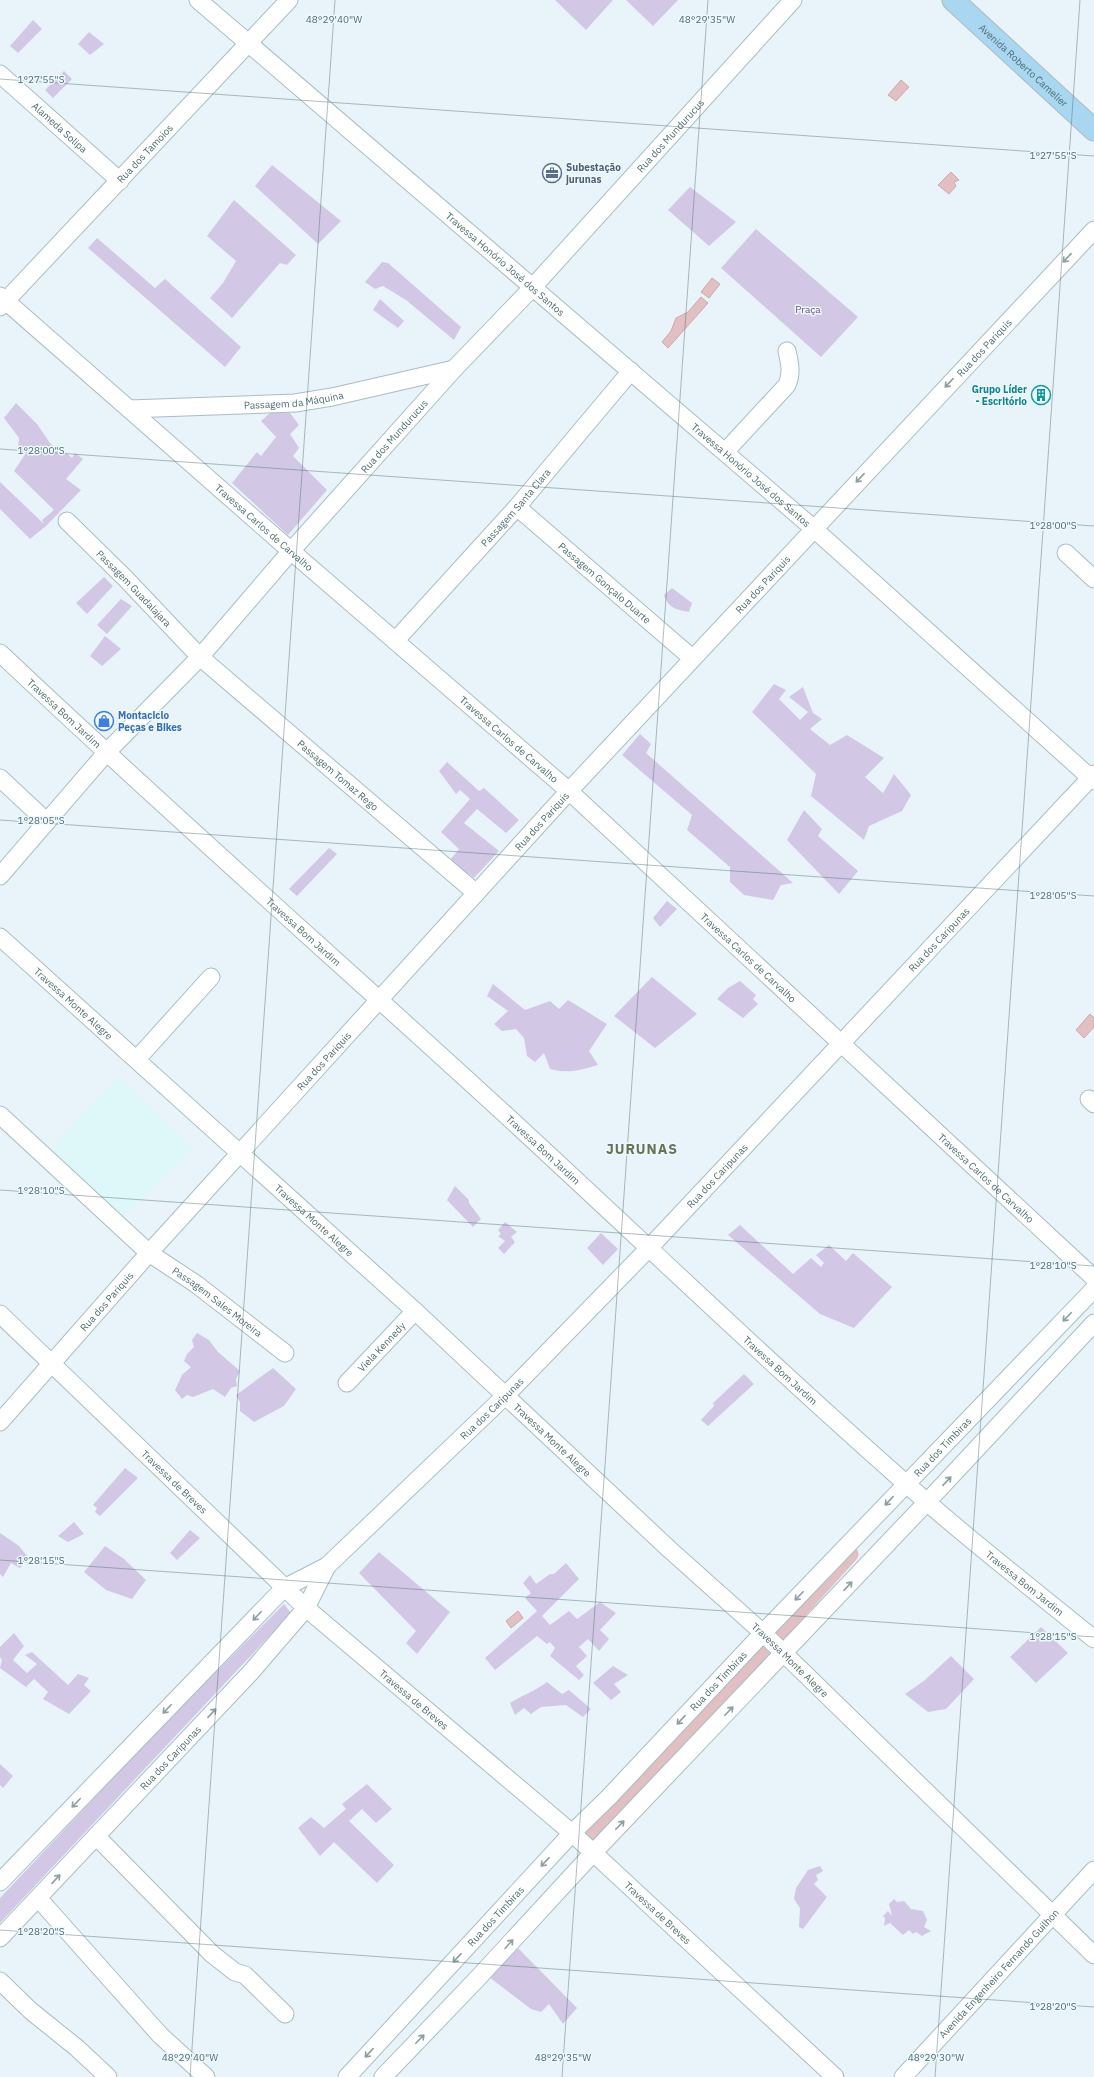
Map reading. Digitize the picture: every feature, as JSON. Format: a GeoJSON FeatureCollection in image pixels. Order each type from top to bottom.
{"type":"FeatureCollection","features":[{"type":"Feature","properties":{"kind":"main road","name":"Avenida Roberto Camelier"},"geometry":{"type":"LineString","coordinates":[[954,0],[1094,130]]}},
{"type":"Feature","properties":{"kind":"street","name":"Travessa Honório José dos Santos"},"geometry":{"type":"LineString","coordinates":[[198,0],[813,528],[1093,778]]}},
{"type":"Feature","properties":{"kind":"street","name":"Rua dos Tamoios"},"geometry":{"type":"LineString","coordinates":[[2,301],[120,181],[289,0]]}},
{"type":"Feature","properties":{"kind":"street","name":"Rua dos Mundurucus"},"geometry":{"type":"LineString","coordinates":[[0,876],[106,753],[200,657],[291,551],[454,369],[532,288],[793,0]]}},
{"type":"Feature","properties":{"kind":"street","name":"Alameda Solipa"},"geometry":{"type":"LineString","coordinates":[[0,74],[120,181]]}},
{"type":"Feature","properties":{"kind":"street","name":"Rua dos Pariquis"},"geometry":{"type":"LineString","coordinates":[[0,1422],[53,1365],[149,1253],[569,791],[813,528],[1094,230]]}},
{"type":"Feature","properties":{"kind":"street","name":"Travessa Carlos de Carvalho"},"geometry":{"type":"LineString","coordinates":[[2,301],[129,409],[569,791],[1094,1278]]}},
{"type":"Feature","properties":{"kind":"street"},"geometry":{"type":"LineString","coordinates":[[725,452],[787,385],[790,377],[790,366],[787,351]]}},
{"type":"Feature","properties":{"kind":"street","name":"Passagem da Máquina"},"geometry":{"type":"LineString","coordinates":[[129,409],[294,403],[332,397],[454,369]]}},
{"type":"Feature","properties":{"kind":"street","name":"Passagem Santa Clara"},"geometry":{"type":"LineString","coordinates":[[395,641],[517,507],[631,371]]}},
{"type":"Feature","properties":{"kind":"street","name":"Passagem Gonçalo Duarte"},"geometry":{"type":"LineString","coordinates":[[517,507],[692,658]]}},
{"type":"Feature","properties":{"kind":"street","name":"Passagem Guadalajara"},"geometry":{"type":"LineString","coordinates":[[66,521],[125,578],[200,657]]}},
{"type":"Feature","properties":{"kind":"street"},"geometry":{"type":"LineString","coordinates":[[1066,553],[1094,579]]}},
{"type":"Feature","properties":{"kind":"street","name":"Travessa Bom Jardim"},"geometry":{"type":"LineString","coordinates":[[0,652],[106,753],[240,876],[380,1000],[650,1247],[767,1358],[924,1499],[1094,1639]]}},
{"type":"Feature","properties":{"kind":"street","name":"Passagem Tomaz Rego"},"geometry":{"type":"LineString","coordinates":[[200,657],[476,893]]}},
{"type":"Feature","properties":{"kind":"street"},"geometry":{"type":"LineString","coordinates":[[0,778],[46,822]]}},
{"type":"Feature","properties":{"kind":"street","name":"Rua dos Caripunas"},"geometry":{"type":"LineString","coordinates":[[0,1882],[284,1588],[327,1566],[505,1396],[650,1247],[1093,778]]}},
{"type":"Feature","properties":{"kind":"street","name":"Travessa Monte Alegre"},"geometry":{"type":"LineString","coordinates":[[0,937],[415,1311],[669,1549],[763,1633],[1054,1914],[1094,1955]]}},
{"type":"Feature","properties":{"kind":"street"},"geometry":{"type":"LineString","coordinates":[[137,1059],[211,978]]}},
{"type":"Feature","properties":{"kind":"street","name":"Passagem Sales Moreira"},"geometry":{"type":"LineString","coordinates":[[0,1115],[149,1253],[196,1284],[285,1353]]}},
{"type":"Feature","properties":{"kind":"street","name":"Rua dos Timbiras"},"geometry":{"type":"LineString","coordinates":[[347,2077],[572,1833],[609,1797],[906,1483],[1094,1289]]}},
{"type":"Feature","properties":{"kind":"street","name":"Viela Kennedy"},"geometry":{"type":"LineString","coordinates":[[347,1383],[415,1311]]}},
{"type":"Feature","properties":{"kind":"street","name":"Travessa de Breves"},"geometry":{"type":"LineString","coordinates":[[0,1314],[284,1588],[572,1833],[836,2077]]}},
{"type":"Feature","properties":{"kind":"street"},"geometry":{"type":"LineString","coordinates":[[385,2076],[593,1853],[784,1653],[924,1499],[1094,1323]]}},
{"type":"Feature","properties":{"kind":"street","name":"Rua dos Caripunas"},"geometry":{"type":"LineString","coordinates":[[0,1938],[251,1672],[306,1608],[327,1566]]}},
{"type":"Feature","properties":{"kind":"street"},"geometry":{"type":"LineString","coordinates":[[96,1836],[201,1943],[236,1972],[245,1975],[285,2014]]}},
{"type":"Feature","properties":{"kind":"street","name":"Avenida Engenheiro Fernando Guilhon"},"geometry":{"type":"LineString","coordinates":[[903,2077],[1094,1870]]}},
{"type":"Feature","properties":{"kind":"street"},"geometry":{"type":"LineString","coordinates":[[38,1898],[160,2035],[206,2077]]}},
{"type":"Feature","properties":{"kind":"street"},"geometry":{"type":"LineString","coordinates":[[0,1981],[31,2011],[77,2048],[108,2077]]}},
{"type":"Feature","properties":{"kind":"shaded area"},"geometry":{"type":"Polygon","coordinates":[[[901,80],[909,87],[896,101],[888,95],[901,80]]]}},
{"type":"Feature","properties":{"kind":"shaded area"},"geometry":{"type":"Polygon","coordinates":[[[951,172],[959,180],[954,182],[956,186],[949,194],[938,185],[951,172]]]}},
{"type":"Feature","properties":{"kind":"shaded area"},"geometry":{"type":"Polygon","coordinates":[[[712,278],[720,284],[709,298],[701,292],[712,278]]]}},
{"type":"Feature","properties":{"kind":"shaded area"},"geometry":{"type":"Polygon","coordinates":[[[701,297],[708,303],[668,348],[662,342],[671,331],[676,318],[688,312],[701,297]]]}},
{"type":"Feature","properties":{"kind":"shaded area"},"geometry":{"type":"Polygon","coordinates":[[[1090,1014],[1094,1018],[1094,1027],[1084,1038],[1076,1030],[1090,1014]]]}},
{"type":"Feature","properties":{"kind":"shaded area"},"geometry":{"type":"Polygon","coordinates":[[[118,1077],[194,1148],[121,1218],[50,1150],[118,1077]]]}},
{"type":"Feature","properties":{"kind":"shaded area"},"geometry":{"type":"Polygon","coordinates":[[[518,1611],[523,1618],[511,1628],[506,1621],[518,1611]]]}},
{"type":"Feature","properties":{"kind":"green space"},"geometry":{"type":"Polygon","coordinates":[[[555,0],[613,0],[586,30],[555,0]]]}},
{"type":"Feature","properties":{"kind":"green space"},"geometry":{"type":"Polygon","coordinates":[[[626,0],[678,0],[653,26],[626,0]]]}},
{"type":"Feature","properties":{"kind":"green space"},"geometry":{"type":"Polygon","coordinates":[[[33,20],[42,29],[18,53],[10,46],[33,20]]]}},
{"type":"Feature","properties":{"kind":"green space"},"geometry":{"type":"Polygon","coordinates":[[[89,32],[104,44],[90,55],[78,44],[89,32]]]}},
{"type":"Feature","properties":{"kind":"green space"},"geometry":{"type":"Polygon","coordinates":[[[64,71],[72,79],[53,98],[45,90],[64,71]]]}},
{"type":"Feature","properties":{"kind":"green space"},"geometry":{"type":"Polygon","coordinates":[[[272,165],[341,221],[318,244],[255,186],[272,165]]]}},
{"type":"Feature","properties":{"kind":"green space"},"geometry":{"type":"Polygon","coordinates":[[[690,187],[736,222],[709,246],[668,210],[690,187]]]}},
{"type":"Feature","properties":{"kind":"green space"},"geometry":{"type":"Polygon","coordinates":[[[234,200],[296,255],[287,265],[280,263],[232,318],[210,298],[223,283],[236,261],[207,236],[234,200]]]}},
{"type":"Feature","properties":{"kind":"green space","name":"Praça"},"geometry":{"type":"Polygon","coordinates":[[[756,229],[858,317],[821,357],[721,268],[756,229]]]}},
{"type":"Feature","properties":{"kind":"green space"},"geometry":{"type":"Polygon","coordinates":[[[97,238],[155,288],[165,279],[241,347],[225,367],[88,248],[97,238]]]}},
{"type":"Feature","properties":{"kind":"green space"},"geometry":{"type":"Polygon","coordinates":[[[382,262],[388,263],[461,327],[454,340],[406,300],[383,286],[375,289],[365,282],[382,262]]]}},
{"type":"Feature","properties":{"kind":"green space"},"geometry":{"type":"Polygon","coordinates":[[[380,299],[404,321],[398,328],[373,310],[380,299]]]}},
{"type":"Feature","properties":{"kind":"green space"},"geometry":{"type":"Polygon","coordinates":[[[16,403],[37,424],[50,443],[59,452],[63,450],[72,458],[75,453],[83,459],[66,479],[81,490],[46,526],[30,539],[0,509],[0,482],[44,524],[42,520],[54,510],[14,471],[26,453],[18,449],[19,438],[4,418],[16,403]]]}},
{"type":"Feature","properties":{"kind":"green space"},"geometry":{"type":"Polygon","coordinates":[[[270,413],[290,413],[299,425],[290,434],[299,448],[293,456],[327,490],[288,535],[232,483],[257,452],[261,456],[276,437],[261,421],[270,413]]]}},
{"type":"Feature","properties":{"kind":"green space"},"geometry":{"type":"Polygon","coordinates":[[[104,577],[113,586],[87,614],[76,603],[104,577]]]}},
{"type":"Feature","properties":{"kind":"green space"},"geometry":{"type":"Polygon","coordinates":[[[672,588],[692,603],[689,612],[674,608],[668,603],[664,595],[672,588]]]}},
{"type":"Feature","properties":{"kind":"green space"},"geometry":{"type":"Polygon","coordinates":[[[121,599],[132,606],[107,634],[97,625],[121,599]]]}},
{"type":"Feature","properties":{"kind":"green space"},"geometry":{"type":"Polygon","coordinates":[[[105,636],[121,649],[102,666],[90,656],[105,636]]]}},
{"type":"Feature","properties":{"kind":"green space"},"geometry":{"type":"Polygon","coordinates":[[[774,684],[786,690],[779,699],[800,720],[808,712],[789,697],[803,687],[813,713],[822,719],[810,729],[830,745],[847,735],[884,758],[865,777],[883,793],[894,774],[911,795],[902,811],[869,826],[864,840],[811,796],[816,774],[752,712],[774,684]]]}},
{"type":"Feature","properties":{"kind":"green space"},"geometry":{"type":"Polygon","coordinates":[[[640,734],[651,744],[646,753],[793,883],[781,885],[773,900],[744,895],[730,882],[730,867],[687,830],[692,815],[622,755],[640,734]]]}},
{"type":"Feature","properties":{"kind":"green space"},"geometry":{"type":"Polygon","coordinates":[[[447,762],[479,791],[484,788],[519,820],[506,833],[477,809],[464,823],[499,851],[474,878],[450,860],[459,849],[441,832],[470,799],[460,790],[456,794],[439,771],[447,762]]]}},
{"type":"Feature","properties":{"kind":"green space"},"geometry":{"type":"Polygon","coordinates":[[[804,810],[822,829],[818,836],[858,871],[839,894],[787,840],[804,810]]]}},
{"type":"Feature","properties":{"kind":"green space"},"geometry":{"type":"Polygon","coordinates":[[[329,848],[337,854],[297,896],[289,889],[329,848]]]}},
{"type":"Feature","properties":{"kind":"green space"},"geometry":{"type":"Polygon","coordinates":[[[667,901],[677,909],[660,927],[653,918],[667,901]]]}},
{"type":"Feature","properties":{"kind":"green space"},"geometry":{"type":"Polygon","coordinates":[[[652,977],[697,1014],[655,1048],[614,1016],[652,977]]]}},
{"type":"Feature","properties":{"kind":"green space"},"geometry":{"type":"Polygon","coordinates":[[[740,981],[756,995],[753,999],[758,1004],[743,1018],[717,999],[728,988],[740,981]]]}},
{"type":"Feature","properties":{"kind":"green space"},"geometry":{"type":"Polygon","coordinates":[[[493,984],[525,1010],[550,1001],[559,1009],[568,1000],[607,1024],[589,1051],[598,1065],[574,1071],[563,1071],[550,1069],[544,1053],[535,1062],[527,1056],[524,1038],[516,1029],[502,1031],[494,1024],[508,1011],[487,996],[493,984]]]}},
{"type":"Feature","properties":{"kind":"green space"},"geometry":{"type":"Polygon","coordinates":[[[455,1186],[469,1200],[469,1203],[481,1219],[473,1227],[447,1200],[455,1186]]]}},
{"type":"Feature","properties":{"kind":"green space"},"geometry":{"type":"Polygon","coordinates":[[[505,1222],[517,1232],[511,1237],[515,1242],[504,1254],[498,1248],[505,1241],[498,1236],[501,1234],[498,1230],[505,1222]]]}},
{"type":"Feature","properties":{"kind":"green space"},"geometry":{"type":"Polygon","coordinates":[[[740,1225],[793,1274],[811,1258],[821,1267],[824,1263],[816,1255],[829,1245],[846,1261],[853,1253],[892,1287],[854,1328],[820,1314],[728,1235],[740,1225]]]}},
{"type":"Feature","properties":{"kind":"green space"},"geometry":{"type":"Polygon","coordinates":[[[601,1233],[618,1249],[603,1265],[587,1248],[601,1233]]]}},
{"type":"Feature","properties":{"kind":"green space"},"geometry":{"type":"Polygon","coordinates":[[[197,1333],[209,1340],[218,1352],[240,1371],[236,1379],[237,1386],[231,1388],[225,1397],[213,1389],[193,1397],[187,1395],[182,1399],[175,1390],[182,1375],[191,1367],[184,1361],[187,1354],[194,1347],[192,1340],[197,1333]]]}},
{"type":"Feature","properties":{"kind":"green space"},"geometry":{"type":"Polygon","coordinates":[[[273,1368],[296,1389],[284,1406],[254,1422],[240,1411],[240,1402],[236,1395],[273,1368]]]}},
{"type":"Feature","properties":{"kind":"green space"},"geometry":{"type":"Polygon","coordinates":[[[744,1374],[754,1384],[708,1426],[701,1420],[714,1406],[713,1403],[744,1374]]]}},
{"type":"Feature","properties":{"kind":"green space"},"geometry":{"type":"Polygon","coordinates":[[[125,1468],[138,1478],[100,1516],[95,1512],[97,1508],[93,1505],[125,1468]]]}},
{"type":"Feature","properties":{"kind":"green space"},"geometry":{"type":"Polygon","coordinates":[[[74,1522],[84,1534],[68,1542],[58,1536],[74,1522]]]}},
{"type":"Feature","properties":{"kind":"green space"},"geometry":{"type":"Polygon","coordinates":[[[190,1530],[200,1538],[177,1560],[170,1553],[190,1530]]]}},
{"type":"Feature","properties":{"kind":"green space"},"geometry":{"type":"Polygon","coordinates":[[[0,1533],[19,1546],[28,1557],[20,1568],[11,1563],[3,1577],[0,1574],[0,1533]]]}},
{"type":"Feature","properties":{"kind":"green space"},"geometry":{"type":"Polygon","coordinates":[[[105,1546],[124,1559],[146,1580],[132,1599],[106,1590],[84,1572],[105,1546]]]}},
{"type":"Feature","properties":{"kind":"green space"},"geometry":{"type":"Polygon","coordinates":[[[379,1552],[450,1612],[417,1654],[406,1643],[416,1631],[359,1573],[379,1552]]]}},
{"type":"Feature","properties":{"kind":"green space"},"geometry":{"type":"Polygon","coordinates":[[[566,1563],[579,1579],[542,1616],[550,1625],[569,1611],[577,1619],[600,1602],[616,1613],[600,1630],[609,1639],[599,1651],[588,1639],[579,1647],[587,1656],[576,1666],[584,1675],[579,1680],[550,1656],[555,1648],[550,1642],[547,1644],[537,1636],[495,1670],[485,1658],[537,1611],[525,1598],[531,1593],[523,1583],[530,1575],[536,1584],[550,1574],[554,1574],[566,1563]]]}},
{"type":"Feature","properties":{"kind":"green space"},"geometry":{"type":"Polygon","coordinates":[[[284,1604],[291,1613],[0,1923],[0,1898],[160,1728],[284,1604]]]}},
{"type":"Feature","properties":{"kind":"green space"},"geometry":{"type":"Polygon","coordinates":[[[1041,1627],[1068,1653],[1036,1683],[1010,1657],[1041,1627]]]}},
{"type":"Feature","properties":{"kind":"green space"},"geometry":{"type":"Polygon","coordinates":[[[14,1633],[24,1646],[13,1660],[27,1673],[37,1664],[25,1655],[32,1652],[68,1685],[78,1674],[89,1678],[84,1685],[91,1691],[69,1714],[43,1699],[48,1692],[34,1679],[26,1687],[0,1668],[2,1660],[0,1657],[0,1647],[14,1633]]]}},
{"type":"Feature","properties":{"kind":"green space"},"geometry":{"type":"Polygon","coordinates":[[[951,1656],[974,1679],[946,1709],[928,1712],[905,1694],[925,1680],[951,1656]]]}},
{"type":"Feature","properties":{"kind":"green space"},"geometry":{"type":"Polygon","coordinates":[[[613,1666],[628,1675],[614,1684],[621,1692],[611,1700],[593,1683],[613,1666]]]}},
{"type":"Feature","properties":{"kind":"green space"},"geometry":{"type":"Polygon","coordinates":[[[547,1682],[562,1694],[569,1690],[591,1709],[583,1717],[566,1705],[541,1707],[531,1714],[524,1708],[515,1715],[510,1703],[547,1682]]]}},
{"type":"Feature","properties":{"kind":"green space"},"geometry":{"type":"Polygon","coordinates":[[[0,1764],[13,1776],[3,1788],[0,1785],[0,1764]]]}},
{"type":"Feature","properties":{"kind":"green space"},"geometry":{"type":"Polygon","coordinates":[[[367,1784],[392,1809],[376,1823],[362,1809],[349,1821],[394,1865],[377,1883],[334,1842],[320,1856],[298,1828],[311,1817],[324,1828],[346,1809],[342,1804],[367,1784]]]}},
{"type":"Feature","properties":{"kind":"green space"},"geometry":{"type":"Polygon","coordinates":[[[820,1866],[823,1871],[816,1875],[818,1880],[814,1884],[827,1897],[803,1929],[799,1927],[800,1908],[794,1899],[796,1888],[808,1870],[820,1866]]]}},
{"type":"Feature","properties":{"kind":"green space"},"geometry":{"type":"Polygon","coordinates":[[[894,1899],[897,1902],[904,1901],[911,1909],[923,1911],[927,1920],[924,1927],[931,1931],[922,1936],[916,1932],[913,1934],[909,1930],[903,1935],[890,1923],[884,1926],[885,1918],[883,1916],[888,1911],[892,1916],[889,1904],[894,1899]]]}},
{"type":"Feature","properties":{"kind":"green space"},"geometry":{"type":"Polygon","coordinates":[[[518,1948],[577,2008],[563,2024],[549,2004],[541,2012],[531,2009],[489,1977],[518,1948]]]}},
{"type":"Feature","properties":{"kind":"waterway"},"geometry":{"type":"LineString","coordinates":[[585,1846],[850,1554]]}},
{"type":"Feature","properties":{"kind":"place","name":"Subestação jurunas"},"geometry":{"type":"Point","coordinates":[552,173]}},
{"type":"Feature","properties":{"kind":"place","name":"Grupo Líder - Escritório"},"geometry":{"type":"Point","coordinates":[1041,395]}},
{"type":"Feature","properties":{"kind":"place","name":"Montaciclo Peças e Bikes"},"geometry":{"type":"Point","coordinates":[104,721]}},
{"type":"Feature","properties":{"kind":"district","name":"JURUNAS"},"geometry":{"type":"Point","coordinates":[642,1149]}}]}
